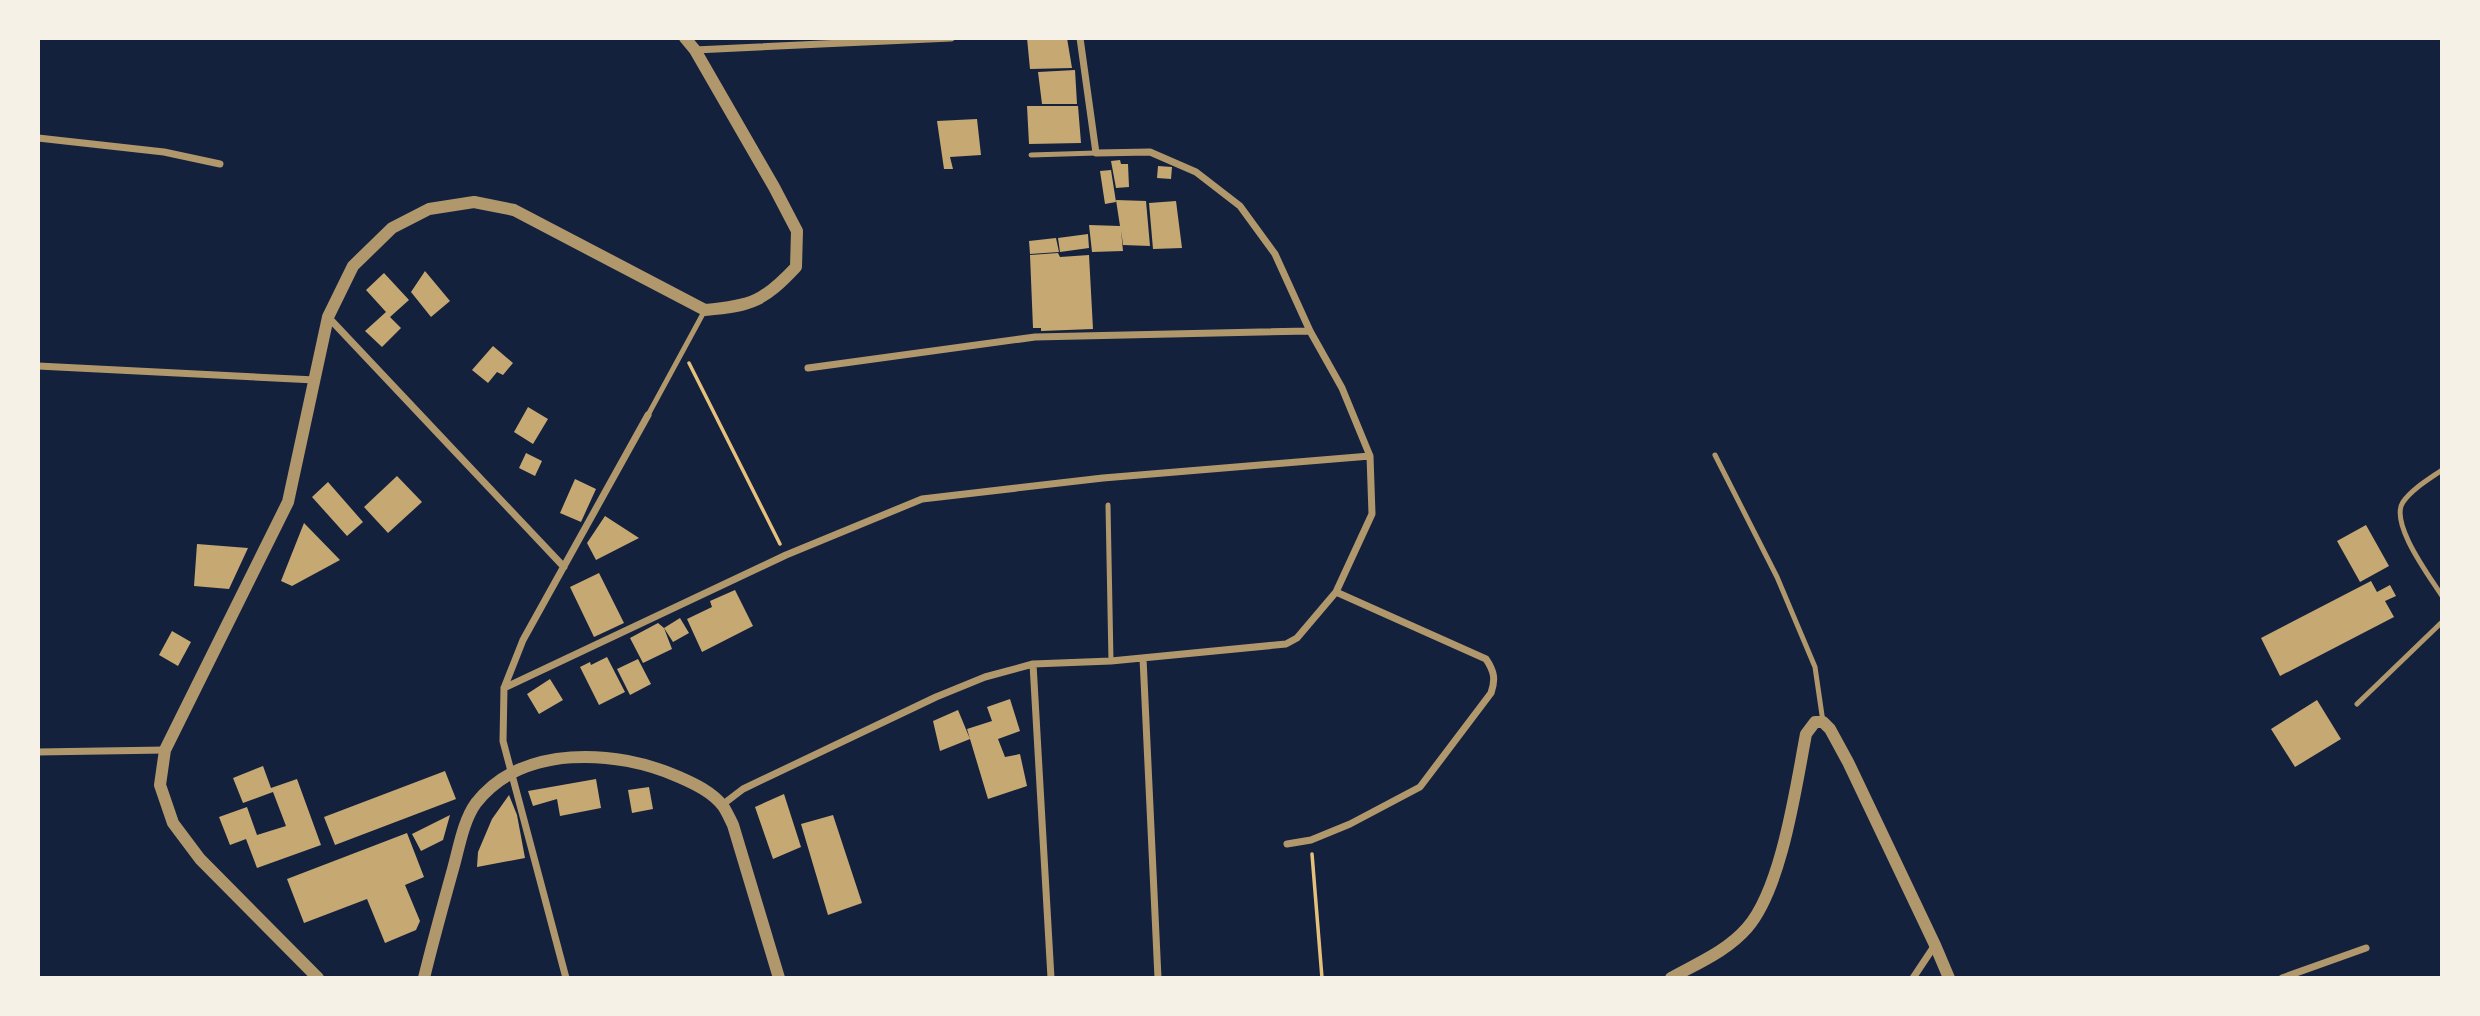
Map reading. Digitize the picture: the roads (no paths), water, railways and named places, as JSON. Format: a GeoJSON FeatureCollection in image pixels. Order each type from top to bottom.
{"type":"FeatureCollection","features":[{"type":"Feature","properties":{"kind":"street"},"geometry":{"type":"LineString","coordinates":[[318,978],[200,859],[173,823],[160,785],[165,750],[288,502],[328,317],[353,266],[392,228],[429,209],[474,202],[514,210],[705,310],[741,307],[774,291],[796,267],[797,232],[695,50],[685,38]]}},
{"type":"Feature","properties":{"kind":"street"},"geometry":{"type":"LineString","coordinates":[[695,50],[951,38]]}},
{"type":"Feature","properties":{"kind":"street"},"geometry":{"type":"LineString","coordinates":[[722,805],[743,789],[936,697],[985,677],[1032,664],[1111,661],[1286,644],[1297,638],[1336,592],[1372,514],[1370,456],[1342,388],[1310,331],[1275,254],[1240,206],[1196,172],[1150,152],[1096,153],[1080,38]]}},
{"type":"Feature","properties":{"kind":"street"},"geometry":{"type":"LineString","coordinates":[[38,138],[164,152],[220,164]]}},
{"type":"Feature","properties":{"kind":"street"},"geometry":{"type":"LineString","coordinates":[[328,317],[564,567]]}},
{"type":"Feature","properties":{"kind":"street"},"geometry":{"type":"LineString","coordinates":[[808,368],[1035,337],[1310,331]]}},
{"type":"Feature","properties":{"kind":"street"},"geometry":{"type":"LineString","coordinates":[[38,366],[315,380]]}},
{"type":"Feature","properties":{"kind":"street"},"geometry":{"type":"LineString","coordinates":[[566,978],[503,740],[504,688],[523,640],[648,415]]}},
{"type":"Feature","properties":{"kind":"street"},"geometry":{"type":"LineString","coordinates":[[504,688],[786,555],[911,502],[933,496],[1103,478],[1370,456]]}},
{"type":"Feature","properties":{"kind":"street"},"geometry":{"type":"LineString","coordinates":[[1287,844],[1311,840],[1350,824],[1412,792],[1427,780],[1491,693],[1495,682],[1493,670],[1486,659],[1336,592]]}},
{"type":"Feature","properties":{"kind":"street"},"geometry":{"type":"LineString","coordinates":[[1143,658],[1158,978]]}},
{"type":"Feature","properties":{"kind":"street"},"geometry":{"type":"LineString","coordinates":[[1032,664],[1051,978]]}},
{"type":"Feature","properties":{"kind":"street"},"geometry":{"type":"LineString","coordinates":[[1671,978],[1720,952],[1748,927],[1766,897],[1787,832],[1806,734],[1815,722],[1823,722],[1830,729],[1848,762],[1936,945],[1949,978]]}},
{"type":"Feature","properties":{"kind":"street"},"geometry":{"type":"LineString","coordinates":[[38,752],[165,750]]}},
{"type":"Feature","properties":{"kind":"street"},"geometry":{"type":"LineString","coordinates":[[424,978],[464,830],[475,805],[494,784],[510,772],[572,755],[614,758],[653,765],[700,786],[722,805],[733,825],[779,978]]}},
{"type":"Feature","properties":{"kind":"street"},"geometry":{"type":"LineString","coordinates":[[1913,978],[1936,945]]}},
{"type":"Feature","properties":{"kind":"street"},"geometry":{"type":"LineString","coordinates":[[2282,978],[2366,948]]}},
{"type":"Feature","properties":{"kind":"lane"},"geometry":{"type":"LineString","coordinates":[[1031,155],[1096,153]]}},
{"type":"Feature","properties":{"kind":"lane"},"geometry":{"type":"LineString","coordinates":[[648,415],[705,310]]}},
{"type":"Feature","properties":{"kind":"lane"},"geometry":{"type":"LineString","coordinates":[[1715,455],[1777,578],[1815,667],[1823,722]]}},
{"type":"Feature","properties":{"kind":"lane"},"geometry":{"type":"LineString","coordinates":[[2441,470],[2403,502],[2398,513],[2400,524],[2441,596]]}},
{"type":"Feature","properties":{"kind":"lane"},"geometry":{"type":"LineString","coordinates":[[1108,505],[1111,661]]}},
{"type":"Feature","properties":{"kind":"lane"},"geometry":{"type":"LineString","coordinates":[[2357,704],[2441,622]]}}]}
